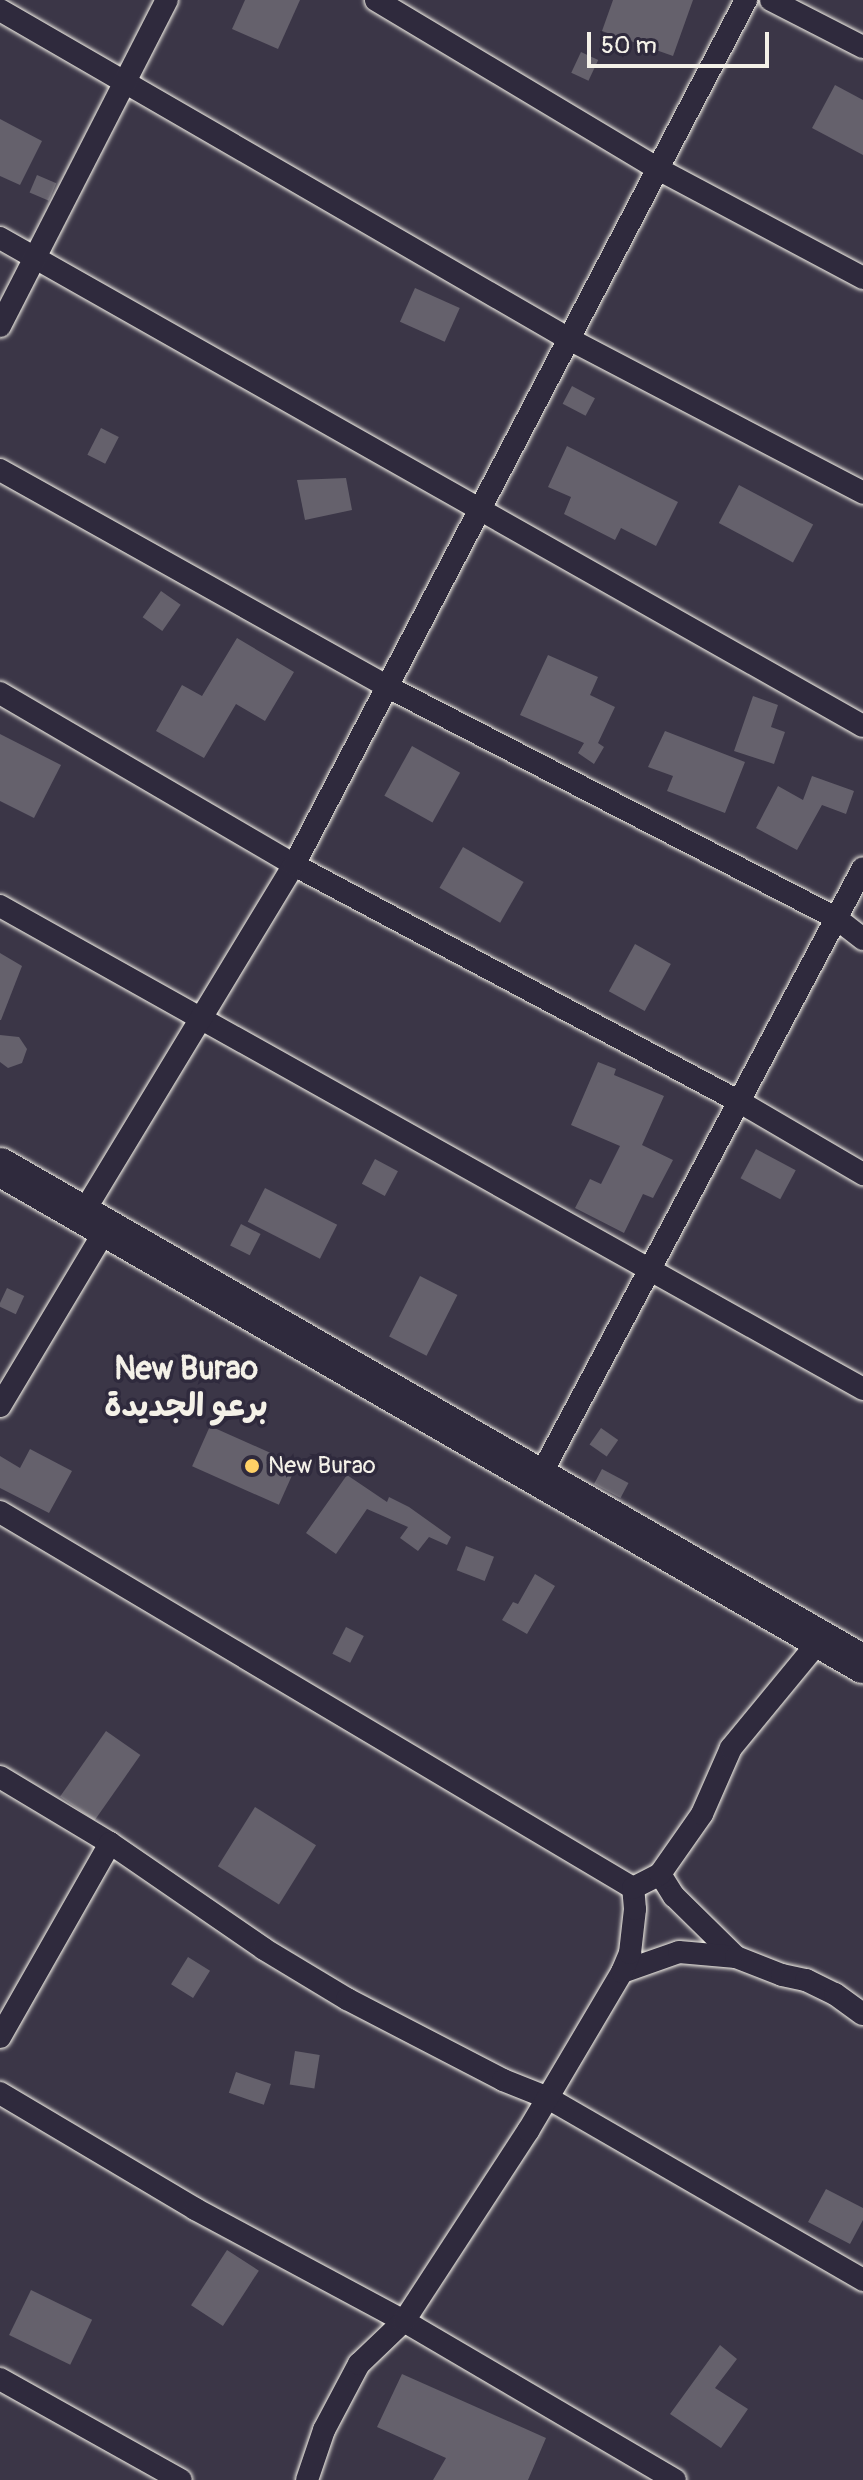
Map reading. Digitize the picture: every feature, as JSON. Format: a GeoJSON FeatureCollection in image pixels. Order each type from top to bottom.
{"type":"FeatureCollection","features":[{"type":"Feature","properties":{"kind":"highway"},"geometry":{"type":"LineString","coordinates":[[0,1167],[863,1664]]}},
{"type":"Feature","properties":{"kind":"street"},"geometry":{"type":"LineString","coordinates":[[0,326],[167,0]]}},
{"type":"Feature","properties":{"kind":"street"},"geometry":{"type":"LineString","coordinates":[[376,0],[658,169],[863,278]]}},
{"type":"Feature","properties":{"kind":"street"},"geometry":{"type":"LineString","coordinates":[[0,1406],[201,1019],[294,865],[746,0]]}},
{"type":"Feature","properties":{"kind":"street"},"geometry":{"type":"LineString","coordinates":[[771,0],[863,47]]}},
{"type":"Feature","properties":{"kind":"street"},"geometry":{"type":"LineString","coordinates":[[0,10],[569,339],[863,493]]}},
{"type":"Feature","properties":{"kind":"street"},"geometry":{"type":"LineString","coordinates":[[0,238],[481,507],[863,726]]}},
{"type":"Feature","properties":{"kind":"street"},"geometry":{"type":"LineString","coordinates":[[0,470],[388,687],[836,918],[863,939]]}},
{"type":"Feature","properties":{"kind":"street"},"geometry":{"type":"LineString","coordinates":[[0,693],[294,865],[740,1102],[863,1174]]}},
{"type":"Feature","properties":{"kind":"street"},"geometry":{"type":"LineString","coordinates":[[540,1476],[863,868]]}},
{"type":"Feature","properties":{"kind":"street"},"geometry":{"type":"LineString","coordinates":[[0,906],[863,1389]]}},
{"type":"Feature","properties":{"kind":"street"},"geometry":{"type":"LineString","coordinates":[[0,1512],[633,1888]]}},
{"type":"Feature","properties":{"kind":"street"},"geometry":{"type":"LineString","coordinates":[[633,1888],[660,1874],[702,1814],[731,1748],[820,1640]]}},
{"type":"Feature","properties":{"kind":"street"},"geometry":{"type":"LineString","coordinates":[[0,1777],[110,1843],[264,1949],[347,1999],[503,2080],[548,2098],[863,2280]]}},
{"type":"Feature","properties":{"kind":"street"},"geometry":{"type":"LineString","coordinates":[[0,2037],[110,1843]]}},
{"type":"Feature","properties":{"kind":"street"},"geometry":{"type":"LineString","coordinates":[[660,1874],[674,1896],[736,1957]]}},
{"type":"Feature","properties":{"kind":"street"},"geometry":{"type":"LineString","coordinates":[[307,2480],[324,2430],[359,2364],[404,2321],[548,2098],[622,1972],[630,1953],[635,1909],[633,1888]]}},
{"type":"Feature","properties":{"kind":"street"},"geometry":{"type":"LineString","coordinates":[[622,1972],[679,1952],[736,1957],[806,1980],[835,1994],[863,2014]]}},
{"type":"Feature","properties":{"kind":"street"},"geometry":{"type":"LineString","coordinates":[[0,2093],[195,2209],[404,2321],[675,2480]]}},
{"type":"Feature","properties":{"kind":"street"},"geometry":{"type":"LineString","coordinates":[[0,2379],[181,2480]]}},
{"type":"Feature","properties":{"kind":"building"},"geometry":{"type":"Polygon","coordinates":[[[245,0],[300,0],[278,49],[232,29],[245,0]]]}},
{"type":"Feature","properties":{"kind":"building"},"geometry":{"type":"Polygon","coordinates":[[[613,0],[693,0],[673,56],[602,31],[613,0]]]}},
{"type":"Feature","properties":{"kind":"building"},"geometry":{"type":"Polygon","coordinates":[[[581,52],[598,60],[588,81],[571,73],[581,52]]]}},
{"type":"Feature","properties":{"kind":"building"},"geometry":{"type":"Polygon","coordinates":[[[835,85],[863,100],[863,155],[812,128],[835,85]]]}},
{"type":"Feature","properties":{"kind":"building"},"geometry":{"type":"Polygon","coordinates":[[[0,119],[42,141],[20,185],[0,176],[0,119]]]}},
{"type":"Feature","properties":{"kind":"building"},"geometry":{"type":"Polygon","coordinates":[[[37,175],[56,183],[49,201],[30,192],[37,175]]]}},
{"type":"Feature","properties":{"kind":"building"},"geometry":{"type":"Polygon","coordinates":[[[415,288],[460,308],[445,342],[400,322],[415,288]]]}},
{"type":"Feature","properties":{"kind":"building"},"geometry":{"type":"Polygon","coordinates":[[[572,386],[595,398],[586,416],[563,404],[572,386]]]}},
{"type":"Feature","properties":{"kind":"building"},"geometry":{"type":"Polygon","coordinates":[[[101,428],[119,437],[105,464],[87,455],[101,428]]]}},
{"type":"Feature","properties":{"kind":"building"},"geometry":{"type":"Polygon","coordinates":[[[567,446],[678,502],[656,546],[621,528],[615,540],[564,514],[571,497],[548,487],[567,446]]]}},
{"type":"Feature","properties":{"kind":"building"},"geometry":{"type":"Polygon","coordinates":[[[346,478],[352,510],[305,520],[297,480],[346,478]]]}},
{"type":"Feature","properties":{"kind":"building"},"geometry":{"type":"Polygon","coordinates":[[[739,485],[813,524],[793,562],[719,523],[739,485]]]}},
{"type":"Feature","properties":{"kind":"building"},"geometry":{"type":"Polygon","coordinates":[[[161,591],[181,605],[162,631],[143,617],[161,591]]]}},
{"type":"Feature","properties":{"kind":"building"},"geometry":{"type":"Polygon","coordinates":[[[237,638],[294,672],[265,721],[236,704],[204,758],[156,731],[182,685],[202,696],[237,638]]]}},
{"type":"Feature","properties":{"kind":"building"},"geometry":{"type":"Polygon","coordinates":[[[548,655],[598,677],[590,695],[615,707],[598,743],[604,747],[594,764],[578,753],[584,743],[520,715],[548,655]]]}},
{"type":"Feature","properties":{"kind":"building"},"geometry":{"type":"Polygon","coordinates":[[[753,696],[778,705],[771,727],[785,732],[774,764],[734,751],[753,696]]]}},
{"type":"Feature","properties":{"kind":"building"},"geometry":{"type":"Polygon","coordinates":[[[665,731],[745,762],[725,813],[667,791],[673,776],[648,767],[665,731]]]}},
{"type":"Feature","properties":{"kind":"building"},"geometry":{"type":"Polygon","coordinates":[[[0,734],[61,765],[34,818],[0,801],[0,734]]]}},
{"type":"Feature","properties":{"kind":"building"},"geometry":{"type":"Polygon","coordinates":[[[412,746],[460,773],[432,823],[384,796],[412,746]]]}},
{"type":"Feature","properties":{"kind":"building"},"geometry":{"type":"Polygon","coordinates":[[[812,776],[854,791],[846,814],[822,805],[797,850],[756,828],[778,786],[803,800],[812,776]]]}},
{"type":"Feature","properties":{"kind":"building"},"geometry":{"type":"Polygon","coordinates":[[[463,847],[524,882],[500,923],[440,888],[463,847]]]}},
{"type":"Feature","properties":{"kind":"building"},"geometry":{"type":"Polygon","coordinates":[[[635,944],[671,964],[645,1011],[609,991],[635,944]]]}},
{"type":"Feature","properties":{"kind":"building"},"geometry":{"type":"Polygon","coordinates":[[[0,953],[22,966],[1,1020],[0,1020],[0,953]]]}},
{"type":"Feature","properties":{"kind":"building"},"geometry":{"type":"Polygon","coordinates":[[[0,1035],[19,1037],[27,1049],[22,1063],[8,1068],[0,1062],[0,1035]]]}},
{"type":"Feature","properties":{"kind":"building"},"geometry":{"type":"Polygon","coordinates":[[[598,1062],[616,1069],[614,1075],[664,1096],[642,1145],[673,1160],[653,1198],[643,1194],[624,1233],[575,1208],[590,1179],[601,1184],[620,1146],[571,1125],[598,1062]]]}},
{"type":"Feature","properties":{"kind":"building"},"geometry":{"type":"Polygon","coordinates":[[[756,1149],[796,1170],[780,1199],[741,1178],[756,1149]]]}},
{"type":"Feature","properties":{"kind":"building"},"geometry":{"type":"Polygon","coordinates":[[[375,1159],[398,1171],[385,1196],[362,1184],[375,1159]]]}},
{"type":"Feature","properties":{"kind":"building"},"geometry":{"type":"Polygon","coordinates":[[[265,1188],[337,1225],[320,1259],[248,1222],[265,1188]]]}},
{"type":"Feature","properties":{"kind":"building"},"geometry":{"type":"Polygon","coordinates":[[[241,1224],[261,1234],[250,1255],[230,1245],[241,1224]]]}},
{"type":"Feature","properties":{"kind":"building"},"geometry":{"type":"Polygon","coordinates":[[[420,1276],[457,1295],[427,1356],[389,1337],[420,1276]]]}},
{"type":"Feature","properties":{"kind":"building"},"geometry":{"type":"Polygon","coordinates":[[[7,1288],[24,1296],[16,1314],[0,1307],[7,1288]]]}},
{"type":"Feature","properties":{"kind":"building"},"geometry":{"type":"Polygon","coordinates":[[[210,1426],[297,1465],[279,1505],[192,1466],[210,1426]]]}},
{"type":"Feature","properties":{"kind":"building"},"geometry":{"type":"Polygon","coordinates":[[[601,1428],[618,1440],[607,1456],[590,1444],[601,1428]]]}},
{"type":"Feature","properties":{"kind":"building"},"geometry":{"type":"Polygon","coordinates":[[[30,1449],[72,1471],[49,1513],[0,1488],[0,1456],[20,1468],[30,1449]]]}},
{"type":"Feature","properties":{"kind":"building"},"geometry":{"type":"Polygon","coordinates":[[[602,1469],[628,1483],[621,1498],[594,1484],[602,1469]]]}},
{"type":"Feature","properties":{"kind":"building"},"geometry":{"type":"Polygon","coordinates":[[[347,1475],[387,1502],[389,1497],[409,1507],[451,1537],[447,1545],[429,1537],[418,1551],[400,1538],[408,1527],[367,1509],[336,1554],[306,1533],[347,1475]]]}},
{"type":"Feature","properties":{"kind":"building"},"geometry":{"type":"Polygon","coordinates":[[[466,1546],[494,1557],[485,1581],[457,1570],[466,1546]]]}},
{"type":"Feature","properties":{"kind":"building"},"geometry":{"type":"Polygon","coordinates":[[[535,1574],[555,1586],[527,1634],[502,1620],[513,1602],[518,1604],[535,1574]]]}},
{"type":"Feature","properties":{"kind":"building"},"geometry":{"type":"Polygon","coordinates":[[[346,1627],[364,1636],[350,1663],[332,1654],[346,1627]]]}},
{"type":"Feature","properties":{"kind":"building"},"geometry":{"type":"Polygon","coordinates":[[[106,1731],[140,1755],[95,1821],[60,1797],[106,1731]]]}},
{"type":"Feature","properties":{"kind":"building"},"geometry":{"type":"Polygon","coordinates":[[[255,1807],[316,1845],[279,1905],[218,1866],[255,1807]]]}},
{"type":"Feature","properties":{"kind":"building"},"geometry":{"type":"Polygon","coordinates":[[[188,1957],[210,1971],[193,1998],[171,1984],[188,1957]]]}},
{"type":"Feature","properties":{"kind":"building"},"geometry":{"type":"Polygon","coordinates":[[[295,2051],[320,2055],[314,2088],[290,2085],[295,2051]]]}},
{"type":"Feature","properties":{"kind":"building"},"geometry":{"type":"Polygon","coordinates":[[[236,2072],[271,2084],[264,2105],[229,2093],[236,2072]]]}},
{"type":"Feature","properties":{"kind":"building"},"geometry":{"type":"Polygon","coordinates":[[[826,2189],[863,2208],[863,2220],[850,2244],[808,2222],[826,2189]]]}},
{"type":"Feature","properties":{"kind":"building"},"geometry":{"type":"Polygon","coordinates":[[[227,2250],[259,2271],[223,2326],[191,2305],[227,2250]]]}},
{"type":"Feature","properties":{"kind":"building"},"geometry":{"type":"Polygon","coordinates":[[[31,2290],[92,2320],[70,2365],[9,2335],[31,2290]]]}},
{"type":"Feature","properties":{"kind":"building"},"geometry":{"type":"Polygon","coordinates":[[[720,2345],[737,2359],[715,2388],[748,2409],[721,2448],[670,2414],[720,2345]]]}},
{"type":"Feature","properties":{"kind":"building"},"geometry":{"type":"Polygon","coordinates":[[[402,2374],[546,2438],[528,2480],[433,2480],[446,2458],[377,2427],[402,2374]]]}},
{"type":"Feature","properties":{"kind":"place","name":"New Burao"},"geometry":{"type":"Point","coordinates":[252,1466]}},
{"type":"Feature","properties":{"kind":"district","name":"New Burao برعو الجديدة"},"geometry":{"type":"Point","coordinates":[186,1388]}}]}
